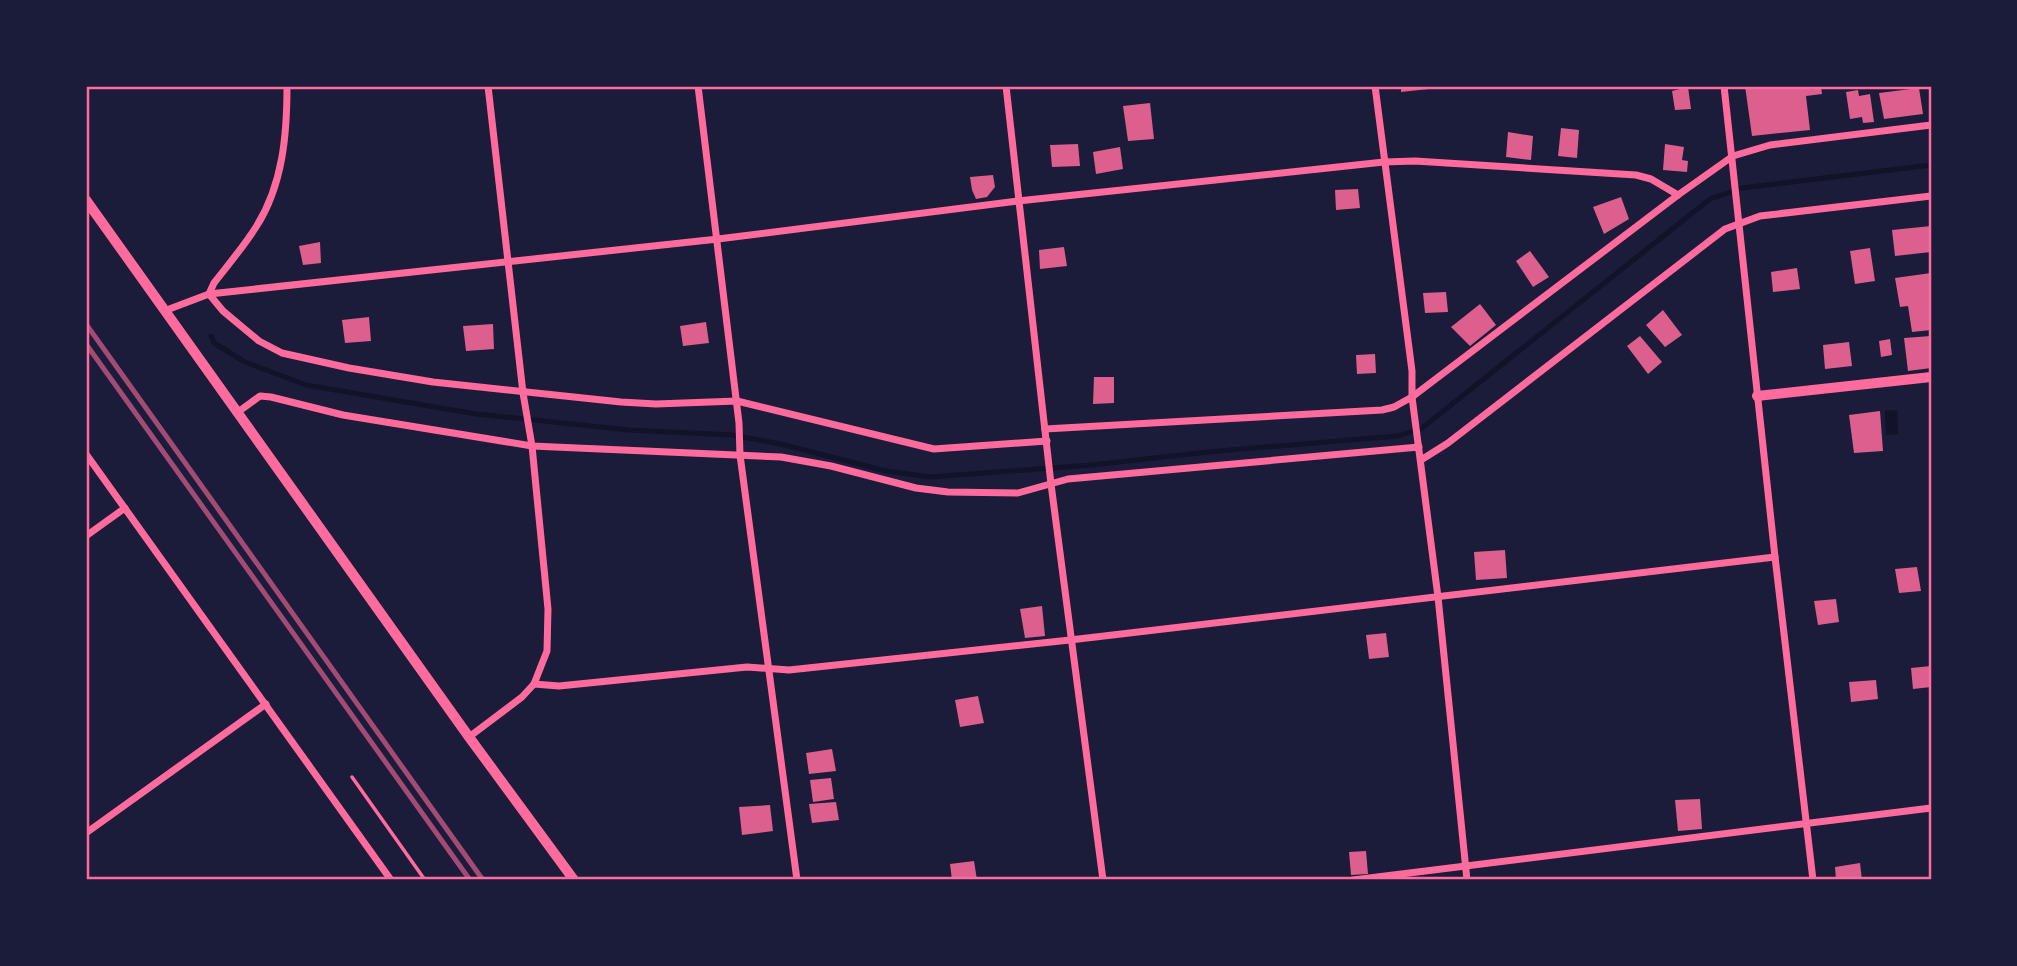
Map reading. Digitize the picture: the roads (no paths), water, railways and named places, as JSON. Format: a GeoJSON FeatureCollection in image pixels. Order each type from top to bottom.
{"type":"FeatureCollection","features":[{"type":"Feature","properties":{"kind":"street"},"geometry":{"type":"LineString","coordinates":[[209,294],[214,283],[257,226],[270,199],[284,145],[287,86]]}},
{"type":"Feature","properties":{"kind":"street"},"geometry":{"type":"LineString","coordinates":[[469,737],[522,697],[534,684],[547,651],[548,609],[533,446],[523,393],[488,86]]}},
{"type":"Feature","properties":{"kind":"street"},"geometry":{"type":"LineString","coordinates":[[698,86],[737,401],[740,455],[797,880]]}},
{"type":"Feature","properties":{"kind":"street"},"geometry":{"type":"LineString","coordinates":[[1006,86],[1051,484],[1102,880]]}},
{"type":"Feature","properties":{"kind":"street"},"geometry":{"type":"LineString","coordinates":[[1375,86],[1438,597],[1466,880]]}},
{"type":"Feature","properties":{"kind":"street"},"geometry":{"type":"LineString","coordinates":[[1724,86],[1774,557],[1813,880]]}},
{"type":"Feature","properties":{"kind":"street"},"geometry":{"type":"LineString","coordinates":[[1045,429],[1382,410],[1394,407],[1412,397],[1733,156],[1770,145],[1931,125]]}},
{"type":"Feature","properties":{"kind":"street"},"geometry":{"type":"LineString","coordinates":[[163,311],[209,294],[718,239],[1018,201],[1384,162],[1415,160],[1636,175],[1651,179],[1678,195]]}},
{"type":"Feature","properties":{"kind":"street"},"geometry":{"type":"LineString","coordinates":[[1421,460],[1448,443],[1725,229],[1760,216],[1931,196]]}},
{"type":"Feature","properties":{"kind":"street"},"geometry":{"type":"LineString","coordinates":[[86,200],[163,311],[574,880]]}},
{"type":"Feature","properties":{"kind":"street"},"geometry":{"type":"LineString","coordinates":[[209,294],[223,311],[259,341],[282,353],[361,370],[523,393],[656,404],[737,401],[933,449],[1046,441]]}},
{"type":"Feature","properties":{"kind":"street"},"geometry":{"type":"LineString","coordinates":[[1757,396],[1931,377]]}},
{"type":"Feature","properties":{"kind":"street"},"geometry":{"type":"LineString","coordinates":[[238,412],[260,396],[271,397],[343,415],[533,446],[781,457],[831,466],[916,488],[948,492],[1018,493],[1068,479],[1419,447]]}},
{"type":"Feature","properties":{"kind":"street"},"geometry":{"type":"LineString","coordinates":[[86,454],[391,880]]}},
{"type":"Feature","properties":{"kind":"street"},"geometry":{"type":"LineString","coordinates":[[86,536],[125,508]]}},
{"type":"Feature","properties":{"kind":"street"},"geometry":{"type":"LineString","coordinates":[[534,684],[559,686],[747,667],[789,670],[1070,640],[1774,557]]}},
{"type":"Feature","properties":{"kind":"street"},"geometry":{"type":"LineString","coordinates":[[86,833],[266,704]]}},
{"type":"Feature","properties":{"kind":"street"},"geometry":{"type":"LineString","coordinates":[[1353,880],[1931,808]]}},
{"type":"Feature","properties":{"kind":"waterway"},"geometry":{"type":"LineString","coordinates":[[211,336],[214,343],[245,362],[306,385],[476,414],[629,430],[732,435],[785,445],[886,471],[930,477],[1092,465],[1398,436],[1422,428],[1710,199],[1742,188],[1931,165]]}},
{"type":"Feature","properties":{"kind":"railway"},"geometry":{"type":"LineString","coordinates":[[86,324],[483,880]]}},
{"type":"Feature","properties":{"kind":"railway"},"geometry":{"type":"LineString","coordinates":[[86,344],[470,880]]}}]}
